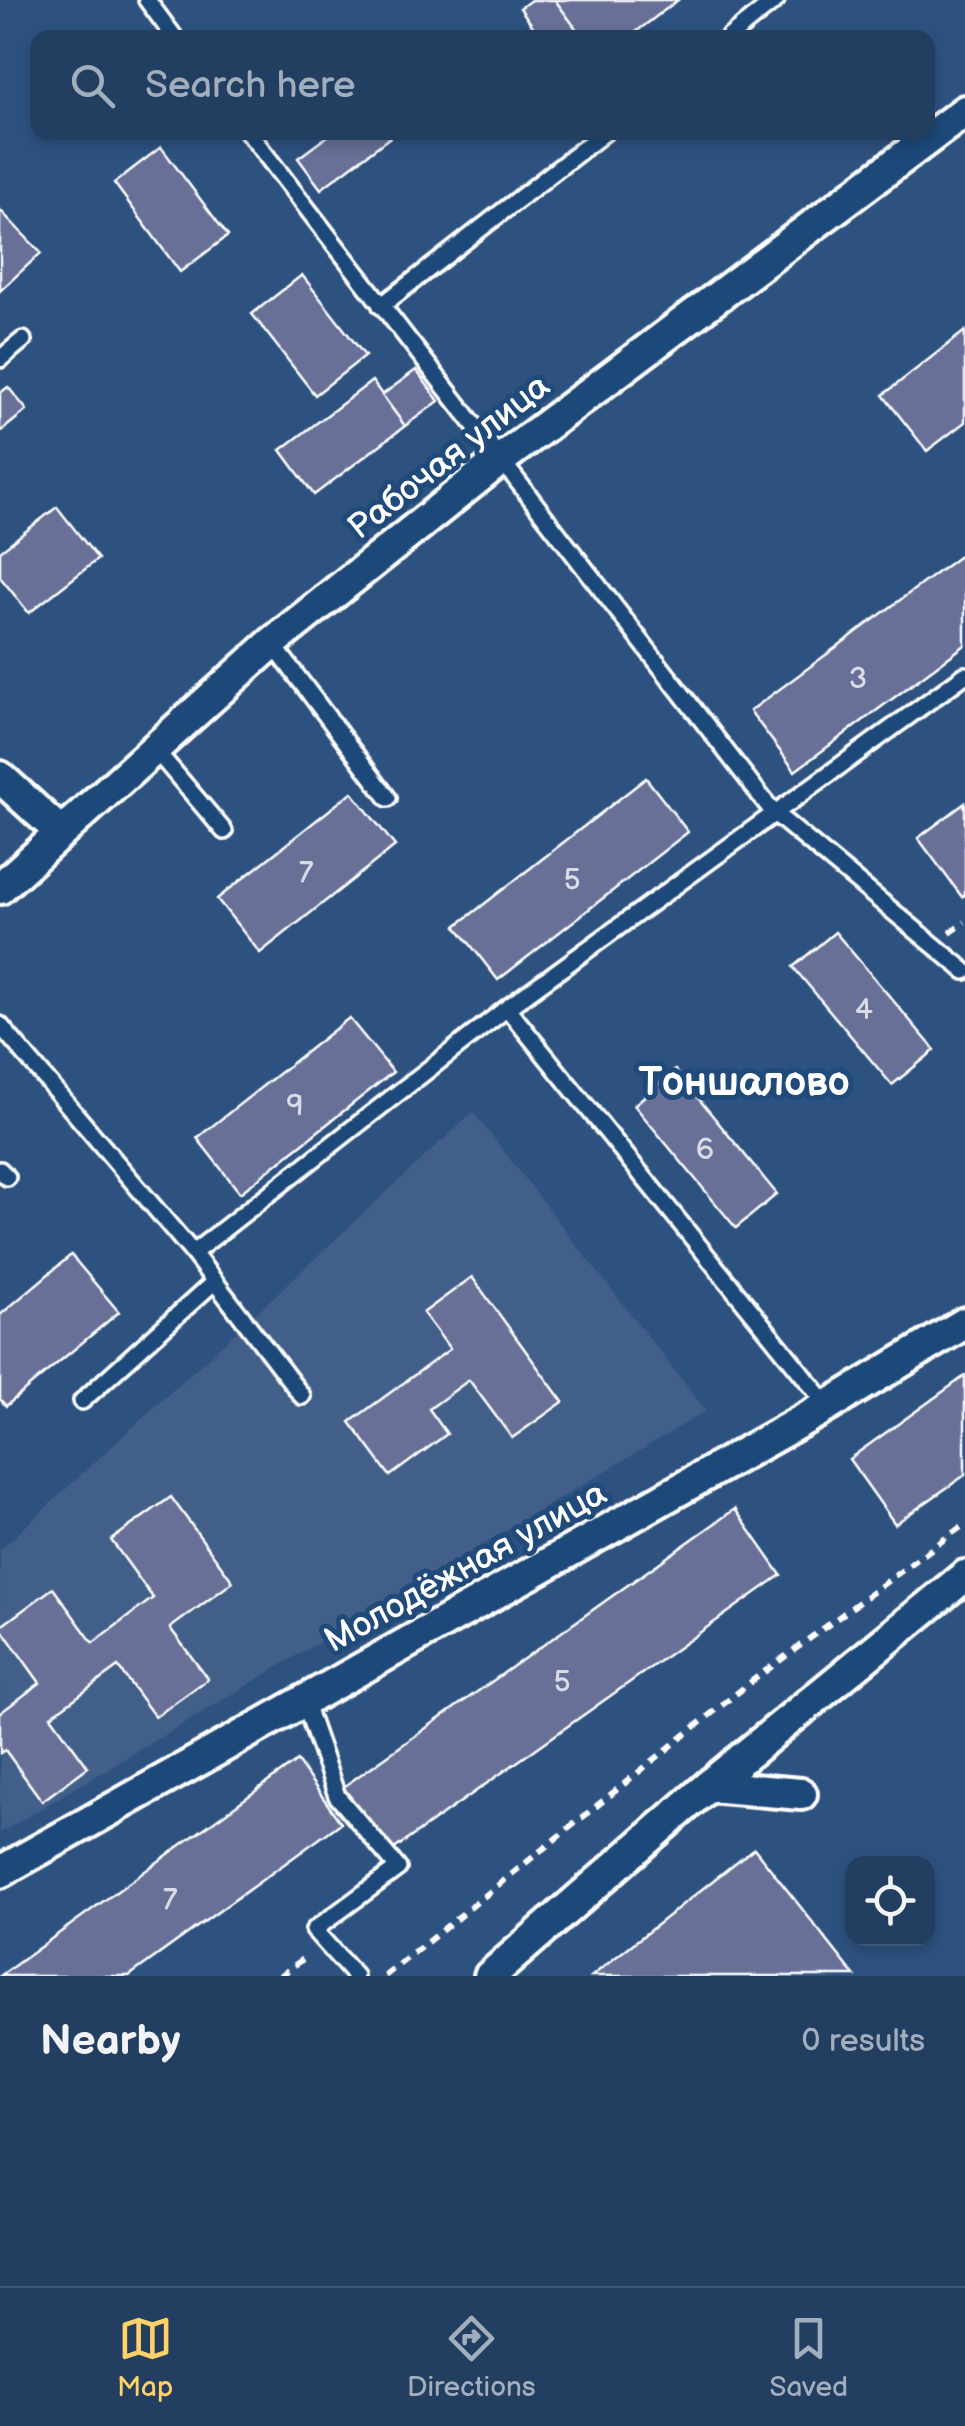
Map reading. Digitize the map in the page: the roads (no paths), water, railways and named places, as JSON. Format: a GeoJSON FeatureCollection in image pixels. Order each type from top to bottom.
{"type":"FeatureCollection","features":[{"type":"Feature","properties":{"kind":"street","name":"Рабочая улица"},"geometry":{"type":"LineString","coordinates":[[935,134],[965,111]]}},
{"type":"Feature","properties":{"kind":"street","name":"Рабочая улица"},"geometry":{"type":"LineString","coordinates":[[0,888],[272,643],[499,461],[926,140]]}},
{"type":"Feature","properties":{"kind":"street"},"geometry":{"type":"LineString","coordinates":[[0,776],[60,832]]}},
{"type":"Feature","properties":{"kind":"street","name":"Молодёжная улица"},"geometry":{"type":"LineString","coordinates":[[0,1872],[828,1406],[965,1322]]}},
{"type":"Feature","properties":{"kind":"street"},"geometry":{"type":"LineString","coordinates":[[490,1976],[708,1786],[965,1576]]}},
{"type":"Feature","properties":{"kind":"street"},"geometry":{"type":"LineString","coordinates":[[708,1786],[801,1794]]}},
{"type":"Feature","properties":{"kind":"lane"},"geometry":{"type":"LineString","coordinates":[[147,0],[170,30]]}},
{"type":"Feature","properties":{"kind":"lane"},"geometry":{"type":"LineString","coordinates":[[738,30],[776,0]]}},
{"type":"Feature","properties":{"kind":"lane"},"geometry":{"type":"LineString","coordinates":[[254,140],[773,812],[965,972]]}},
{"type":"Feature","properties":{"kind":"lane"},"geometry":{"type":"LineString","coordinates":[[381,306],[595,140]]}},
{"type":"Feature","properties":{"kind":"lane"},"geometry":{"type":"LineString","coordinates":[[0,359],[22,340]]}},
{"type":"Feature","properties":{"kind":"lane"},"geometry":{"type":"LineString","coordinates":[[272,643],[388,798]]}},
{"type":"Feature","properties":{"kind":"lane"},"geometry":{"type":"LineString","coordinates":[[192,1253],[507,1008],[965,675]]}},
{"type":"Feature","properties":{"kind":"lane"},"geometry":{"type":"LineString","coordinates":[[153,747],[224,832]]}},
{"type":"Feature","properties":{"kind":"lane"},"geometry":{"type":"LineString","coordinates":[[507,1008],[828,1406]]}},
{"type":"Feature","properties":{"kind":"lane"},"geometry":{"type":"LineString","coordinates":[[0,1025],[192,1253],[302,1396]]}},
{"type":"Feature","properties":{"kind":"lane"},"geometry":{"type":"LineString","coordinates":[[82,1401],[214,1282]]}},
{"type":"Feature","properties":{"kind":"lane"},"geometry":{"type":"LineString","coordinates":[[304,1700],[337,1796],[398,1868],[314,1930],[355,1976]]}},
{"type":"Feature","properties":{"kind":"district","name":"Тоншалово"},"geometry":{"type":"Point","coordinates":[744,1081]}}]}
